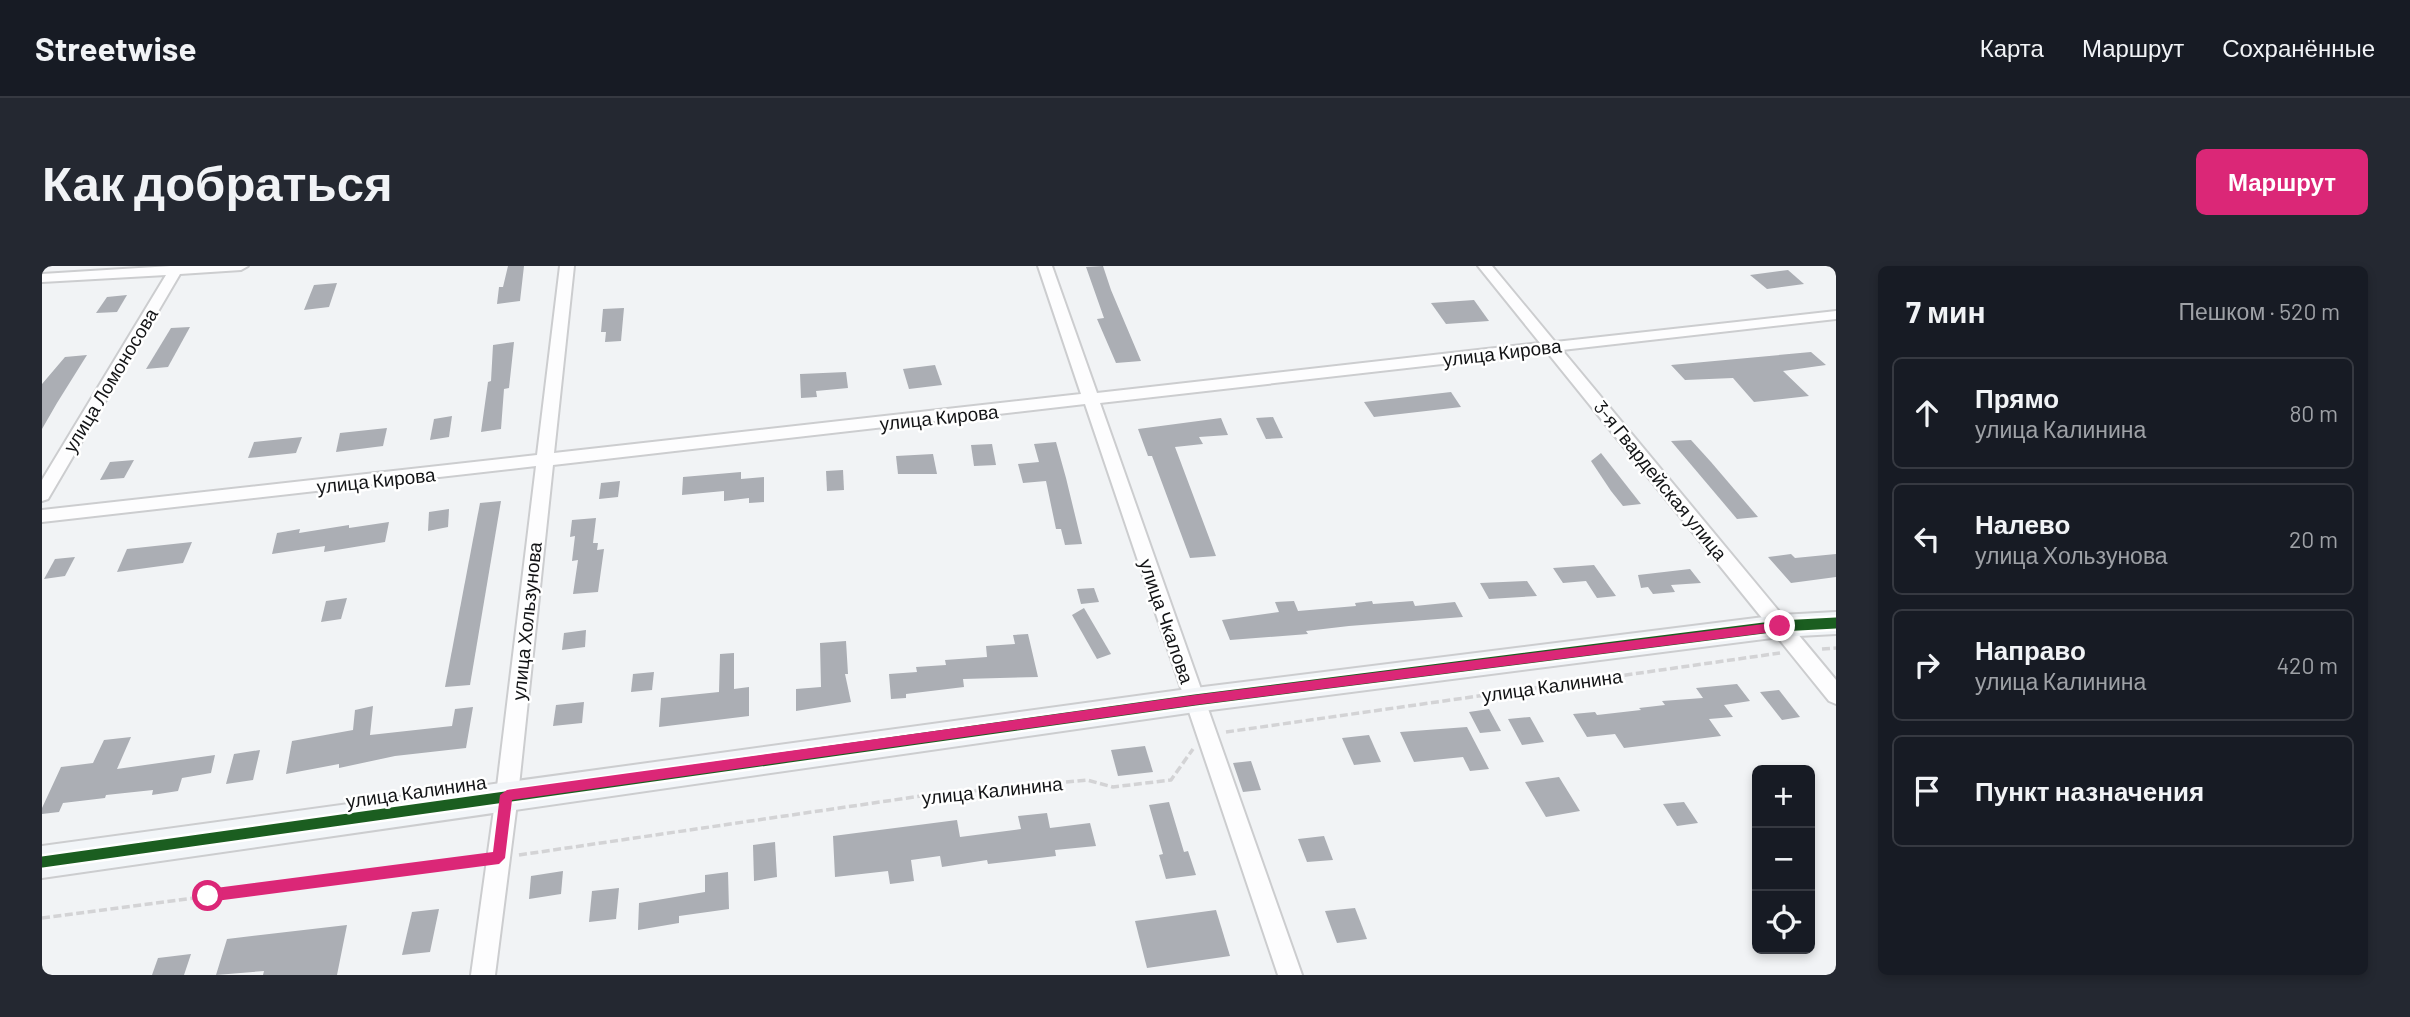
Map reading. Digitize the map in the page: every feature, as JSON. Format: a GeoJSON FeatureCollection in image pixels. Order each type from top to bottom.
{"type":"FeatureCollection","features":[{"type":"Feature","properties":{"kind":"street"},"geometry":{"type":"LineString","coordinates":[[42,278],[241,266]]}},
{"type":"Feature","properties":{"kind":"street","name":"улица Хользунова"},"geometry":{"type":"LineString","coordinates":[[483,975],[507,795],[567,266]]}},
{"type":"Feature","properties":{"kind":"street","name":"улица Чкалова"},"geometry":{"type":"LineString","coordinates":[[1045,266],[1290,975]]}},
{"type":"Feature","properties":{"kind":"street","name":"3-я Гвардейская улица"},"geometry":{"type":"LineString","coordinates":[[1485,266],[1553,345],[1836,695]]}},
{"type":"Feature","properties":{"kind":"street","name":"улица Ломоносова"},"geometry":{"type":"LineString","coordinates":[[42,495],[177,269]]}},
{"type":"Feature","properties":{"kind":"street","name":"улица Кирова"},"geometry":{"type":"LineString","coordinates":[[42,516],[1836,315]]}},
{"type":"Feature","properties":{"kind":"street","name":"улица Калинина"},"geometry":{"type":"LineString","coordinates":[[42,862],[1195,700],[1780,626],[1836,623]]}},
{"type":"Feature","properties":{"kind":"building"},"geometry":{"type":"Polygon","coordinates":[[[508,266],[524,266],[520,301],[497,304],[499,287],[503,287],[508,266]]]}},
{"type":"Feature","properties":{"kind":"building"},"geometry":{"type":"Polygon","coordinates":[[[1103,266],[1141,361],[1116,363],[1097,319],[1104,318],[1086,267],[1103,266]]]}},
{"type":"Feature","properties":{"kind":"building"},"geometry":{"type":"Polygon","coordinates":[[[1788,270],[1804,284],[1767,289],[1750,275],[1788,270]]]}},
{"type":"Feature","properties":{"kind":"building"},"geometry":{"type":"Polygon","coordinates":[[[337,283],[329,307],[304,310],[314,285],[337,283]]]}},
{"type":"Feature","properties":{"kind":"building"},"geometry":{"type":"Polygon","coordinates":[[[127,295],[117,312],[96,313],[107,297],[127,295]]]}},
{"type":"Feature","properties":{"kind":"building"},"geometry":{"type":"Polygon","coordinates":[[[1474,300],[1489,321],[1446,324],[1431,303],[1474,300]]]}},
{"type":"Feature","properties":{"kind":"building"},"geometry":{"type":"Polygon","coordinates":[[[624,308],[621,341],[605,342],[606,332],[601,332],[603,309],[624,308]]]}},
{"type":"Feature","properties":{"kind":"building"},"geometry":{"type":"Polygon","coordinates":[[[190,327],[168,367],[146,369],[171,328],[190,327]]]}},
{"type":"Feature","properties":{"kind":"building"},"geometry":{"type":"Polygon","coordinates":[[[514,342],[509,388],[504,389],[501,429],[481,432],[488,382],[491,381],[493,345],[514,342]]]}},
{"type":"Feature","properties":{"kind":"building"},"geometry":{"type":"Polygon","coordinates":[[[1811,352],[1826,365],[1783,371],[1809,396],[1754,402],[1733,378],[1685,380],[1671,365],[1811,352]]]}},
{"type":"Feature","properties":{"kind":"building"},"geometry":{"type":"Polygon","coordinates":[[[87,355],[42,429],[42,384],[65,357],[87,355]]]}},
{"type":"Feature","properties":{"kind":"building"},"geometry":{"type":"Polygon","coordinates":[[[935,365],[942,385],[909,389],[903,369],[935,365]]]}},
{"type":"Feature","properties":{"kind":"building"},"geometry":{"type":"Polygon","coordinates":[[[846,372],[848,388],[816,391],[817,397],[801,398],[800,374],[846,372]]]}},
{"type":"Feature","properties":{"kind":"building"},"geometry":{"type":"Polygon","coordinates":[[[1451,392],[1461,407],[1374,417],[1364,402],[1451,392]]]}},
{"type":"Feature","properties":{"kind":"building"},"geometry":{"type":"Polygon","coordinates":[[[452,416],[449,437],[430,440],[434,419],[452,416]]]}},
{"type":"Feature","properties":{"kind":"building"},"geometry":{"type":"Polygon","coordinates":[[[1273,417],[1283,438],[1266,439],[1256,418],[1273,417]]]}},
{"type":"Feature","properties":{"kind":"building"},"geometry":{"type":"Polygon","coordinates":[[[1221,418],[1228,435],[1199,437],[1203,444],[1175,447],[1216,556],[1190,558],[1152,456],[1148,456],[1138,429],[1221,418]]]}},
{"type":"Feature","properties":{"kind":"building"},"geometry":{"type":"Polygon","coordinates":[[[387,428],[383,446],[336,452],[340,433],[387,428]]]}},
{"type":"Feature","properties":{"kind":"building"},"geometry":{"type":"Polygon","coordinates":[[[302,437],[296,453],[248,458],[254,442],[302,437]]]}},
{"type":"Feature","properties":{"kind":"building"},"geometry":{"type":"Polygon","coordinates":[[[1691,440],[1758,517],[1737,519],[1671,441],[1691,440]]]}},
{"type":"Feature","properties":{"kind":"building"},"geometry":{"type":"Polygon","coordinates":[[[1056,442],[1082,544],[1065,545],[1061,529],[1056,529],[1046,481],[1023,483],[1018,464],[1039,462],[1034,444],[1056,442]]]}},
{"type":"Feature","properties":{"kind":"building"},"geometry":{"type":"Polygon","coordinates":[[[992,444],[996,465],[974,466],[971,445],[992,444]]]}},
{"type":"Feature","properties":{"kind":"building"},"geometry":{"type":"Polygon","coordinates":[[[1601,453],[1641,504],[1623,506],[1611,491],[1591,461],[1601,453]]]}},
{"type":"Feature","properties":{"kind":"building"},"geometry":{"type":"Polygon","coordinates":[[[933,454],[937,474],[898,474],[896,456],[933,454]]]}},
{"type":"Feature","properties":{"kind":"building"},"geometry":{"type":"Polygon","coordinates":[[[134,460],[124,478],[100,480],[110,462],[134,460]]]}},
{"type":"Feature","properties":{"kind":"building"},"geometry":{"type":"Polygon","coordinates":[[[843,470],[844,490],[827,491],[826,471],[843,470]]]}},
{"type":"Feature","properties":{"kind":"building"},"geometry":{"type":"Polygon","coordinates":[[[741,472],[741,479],[764,477],[764,502],[749,503],[749,498],[724,501],[724,491],[682,495],[683,477],[741,472]]]}},
{"type":"Feature","properties":{"kind":"building"},"geometry":{"type":"Polygon","coordinates":[[[620,481],[618,497],[599,499],[601,483],[620,481]]]}},
{"type":"Feature","properties":{"kind":"building"},"geometry":{"type":"Polygon","coordinates":[[[501,501],[470,685],[445,687],[480,503],[501,501]]]}},
{"type":"Feature","properties":{"kind":"building"},"geometry":{"type":"Polygon","coordinates":[[[449,509],[448,527],[428,531],[429,512],[449,509]]]}},
{"type":"Feature","properties":{"kind":"building"},"geometry":{"type":"Polygon","coordinates":[[[596,518],[593,543],[598,543],[597,550],[604,549],[598,592],[573,594],[578,560],[572,561],[575,536],[570,537],[572,520],[596,518]]]}},
{"type":"Feature","properties":{"kind":"building"},"geometry":{"type":"Polygon","coordinates":[[[389,522],[385,542],[324,552],[325,546],[272,554],[277,533],[300,529],[299,533],[389,522]]]}},
{"type":"Feature","properties":{"kind":"building"},"geometry":{"type":"Polygon","coordinates":[[[192,542],[183,563],[117,572],[127,549],[192,542]]]}},
{"type":"Feature","properties":{"kind":"building"},"geometry":{"type":"Polygon","coordinates":[[[1791,554],[1795,558],[1836,554],[1836,577],[1791,583],[1768,557],[1791,554]]]}},
{"type":"Feature","properties":{"kind":"building"},"geometry":{"type":"Polygon","coordinates":[[[75,557],[65,576],[44,579],[55,559],[75,557]]]}},
{"type":"Feature","properties":{"kind":"building"},"geometry":{"type":"Polygon","coordinates":[[[1594,565],[1616,596],[1597,598],[1586,581],[1563,583],[1553,568],[1594,565]]]}},
{"type":"Feature","properties":{"kind":"building"},"geometry":{"type":"Polygon","coordinates":[[[1690,569],[1701,583],[1671,585],[1675,592],[1653,594],[1648,587],[1641,588],[1638,575],[1690,569]]]}},
{"type":"Feature","properties":{"kind":"building"},"geometry":{"type":"Polygon","coordinates":[[[1527,581],[1537,596],[1489,599],[1480,583],[1527,581]]]}},
{"type":"Feature","properties":{"kind":"building"},"geometry":{"type":"Polygon","coordinates":[[[1094,588],[1099,602],[1081,604],[1077,589],[1094,588]]]}},
{"type":"Feature","properties":{"kind":"building"},"geometry":{"type":"Polygon","coordinates":[[[347,598],[341,619],[321,622],[326,601],[347,598]]]}},
{"type":"Feature","properties":{"kind":"building"},"geometry":{"type":"Polygon","coordinates":[[[1294,601],[1298,611],[1356,606],[1355,603],[1372,601],[1373,604],[1413,601],[1415,606],[1455,602],[1463,617],[1349,626],[1306,631],[1308,634],[1230,640],[1222,620],[1279,612],[1275,602],[1294,601]]]}},
{"type":"Feature","properties":{"kind":"building"},"geometry":{"type":"Polygon","coordinates":[[[1084,608],[1111,654],[1097,659],[1072,615],[1084,608]]]}},
{"type":"Feature","properties":{"kind":"building"},"geometry":{"type":"Polygon","coordinates":[[[586,630],[585,647],[562,650],[564,633],[586,630]]]}},
{"type":"Feature","properties":{"kind":"building"},"geometry":{"type":"Polygon","coordinates":[[[1028,634],[1038,677],[963,679],[964,687],[906,694],[906,698],[891,699],[889,674],[917,672],[916,667],[946,665],[945,660],[987,657],[986,646],[1015,644],[1013,635],[1028,634]]]}},
{"type":"Feature","properties":{"kind":"building"},"geometry":{"type":"Polygon","coordinates":[[[846,641],[848,674],[845,674],[851,702],[796,711],[796,689],[821,687],[820,643],[846,641]]]}},
{"type":"Feature","properties":{"kind":"building"},"geometry":{"type":"Polygon","coordinates":[[[734,653],[734,689],[749,687],[749,716],[659,727],[661,698],[719,692],[720,654],[734,653]]]}},
{"type":"Feature","properties":{"kind":"building"},"geometry":{"type":"Polygon","coordinates":[[[654,672],[652,690],[631,692],[633,674],[654,672]]]}},
{"type":"Feature","properties":{"kind":"building"},"geometry":{"type":"Polygon","coordinates":[[[1737,684],[1750,701],[1724,705],[1733,717],[1709,719],[1721,736],[1624,748],[1615,734],[1587,737],[1573,714],[1595,712],[1597,715],[1641,710],[1639,708],[1665,705],[1662,701],[1703,698],[1696,688],[1737,684]]]}},
{"type":"Feature","properties":{"kind":"building"},"geometry":{"type":"Polygon","coordinates":[[[1779,690],[1800,717],[1782,720],[1760,692],[1779,690]]]}},
{"type":"Feature","properties":{"kind":"building"},"geometry":{"type":"Polygon","coordinates":[[[584,702],[582,723],[553,726],[556,705],[584,702]]]}},
{"type":"Feature","properties":{"kind":"building"},"geometry":{"type":"Polygon","coordinates":[[[373,706],[370,735],[452,726],[455,709],[473,707],[466,748],[395,756],[339,768],[339,764],[286,774],[292,741],[353,730],[355,710],[373,706]]]}},
{"type":"Feature","properties":{"kind":"building"},"geometry":{"type":"Polygon","coordinates":[[[1489,709],[1501,731],[1480,733],[1469,712],[1489,709]]]}},
{"type":"Feature","properties":{"kind":"building"},"geometry":{"type":"Polygon","coordinates":[[[1530,717],[1544,742],[1522,745],[1508,719],[1530,717]]]}},
{"type":"Feature","properties":{"kind":"building"},"geometry":{"type":"Polygon","coordinates":[[[1467,727],[1489,769],[1470,771],[1463,757],[1414,762],[1400,732],[1467,727]]]}},
{"type":"Feature","properties":{"kind":"building"},"geometry":{"type":"Polygon","coordinates":[[[1369,735],[1381,762],[1354,765],[1342,738],[1369,735]]]}},
{"type":"Feature","properties":{"kind":"building"},"geometry":{"type":"Polygon","coordinates":[[[131,737],[117,769],[215,755],[211,773],[182,778],[178,791],[152,795],[153,790],[106,795],[105,798],[63,803],[59,812],[42,814],[42,808],[61,767],[93,763],[104,740],[131,737]]]}},
{"type":"Feature","properties":{"kind":"building"},"geometry":{"type":"Polygon","coordinates":[[[1145,746],[1153,772],[1118,776],[1111,750],[1145,746]]]}},
{"type":"Feature","properties":{"kind":"building"},"geometry":{"type":"Polygon","coordinates":[[[260,750],[253,780],[226,784],[234,754],[260,750]]]}},
{"type":"Feature","properties":{"kind":"building"},"geometry":{"type":"Polygon","coordinates":[[[1251,761],[1261,790],[1243,792],[1233,763],[1251,761]]]}},
{"type":"Feature","properties":{"kind":"building"},"geometry":{"type":"Polygon","coordinates":[[[1559,777],[1580,811],[1546,817],[1525,782],[1559,777]]]}},
{"type":"Feature","properties":{"kind":"building"},"geometry":{"type":"Polygon","coordinates":[[[1169,802],[1184,852],[1188,851],[1196,875],[1166,879],[1159,855],[1163,854],[1149,805],[1169,802]]]}},
{"type":"Feature","properties":{"kind":"building"},"geometry":{"type":"Polygon","coordinates":[[[1684,802],[1698,823],[1677,826],[1663,804],[1684,802]]]}},
{"type":"Feature","properties":{"kind":"building"},"geometry":{"type":"Polygon","coordinates":[[[1047,813],[1050,828],[1090,823],[1096,846],[1055,850],[1056,856],[988,864],[987,860],[942,867],[940,856],[911,860],[914,881],[890,884],[888,871],[835,877],[833,836],[957,820],[960,837],[1021,829],[1018,816],[1047,813]]]}},
{"type":"Feature","properties":{"kind":"building"},"geometry":{"type":"Polygon","coordinates":[[[1324,836],[1333,860],[1307,862],[1298,839],[1324,836]]]}},
{"type":"Feature","properties":{"kind":"building"},"geometry":{"type":"Polygon","coordinates":[[[775,842],[777,877],[754,881],[753,845],[775,842]]]}},
{"type":"Feature","properties":{"kind":"building"},"geometry":{"type":"Polygon","coordinates":[[[563,871],[561,894],[529,899],[531,876],[563,871]]]}},
{"type":"Feature","properties":{"kind":"building"},"geometry":{"type":"Polygon","coordinates":[[[728,872],[729,909],[679,916],[679,923],[638,930],[639,903],[705,892],[705,875],[728,872]]]}},
{"type":"Feature","properties":{"kind":"building"},"geometry":{"type":"Polygon","coordinates":[[[619,888],[616,919],[589,922],[592,891],[619,888]]]}},
{"type":"Feature","properties":{"kind":"building"},"geometry":{"type":"Polygon","coordinates":[[[1355,908],[1367,939],[1337,943],[1325,911],[1355,908]]]}},
{"type":"Feature","properties":{"kind":"building"},"geometry":{"type":"Polygon","coordinates":[[[439,909],[430,952],[402,955],[412,912],[439,909]]]}},
{"type":"Feature","properties":{"kind":"building"},"geometry":{"type":"Polygon","coordinates":[[[1216,910],[1230,956],[1147,968],[1135,921],[1216,910]]]}},
{"type":"Feature","properties":{"kind":"building"},"geometry":{"type":"Polygon","coordinates":[[[347,925],[337,975],[263,975],[264,971],[216,975],[227,939],[347,925]]]}},
{"type":"Feature","properties":{"kind":"building"},"geometry":{"type":"Polygon","coordinates":[[[191,954],[184,975],[152,975],[158,958],[191,954]]]}},
{"type":"Feature","properties":{"kind":"cycle path"},"geometry":{"type":"LineString","coordinates":[[42,862],[1195,700],[1780,626],[1836,623]]}},
{"type":"Feature","properties":{"kind":"route"},"geometry":{"type":"LineString","coordinates":[[208,896],[499,858],[507,795],[1195,700],[1780,626]]}}]}
